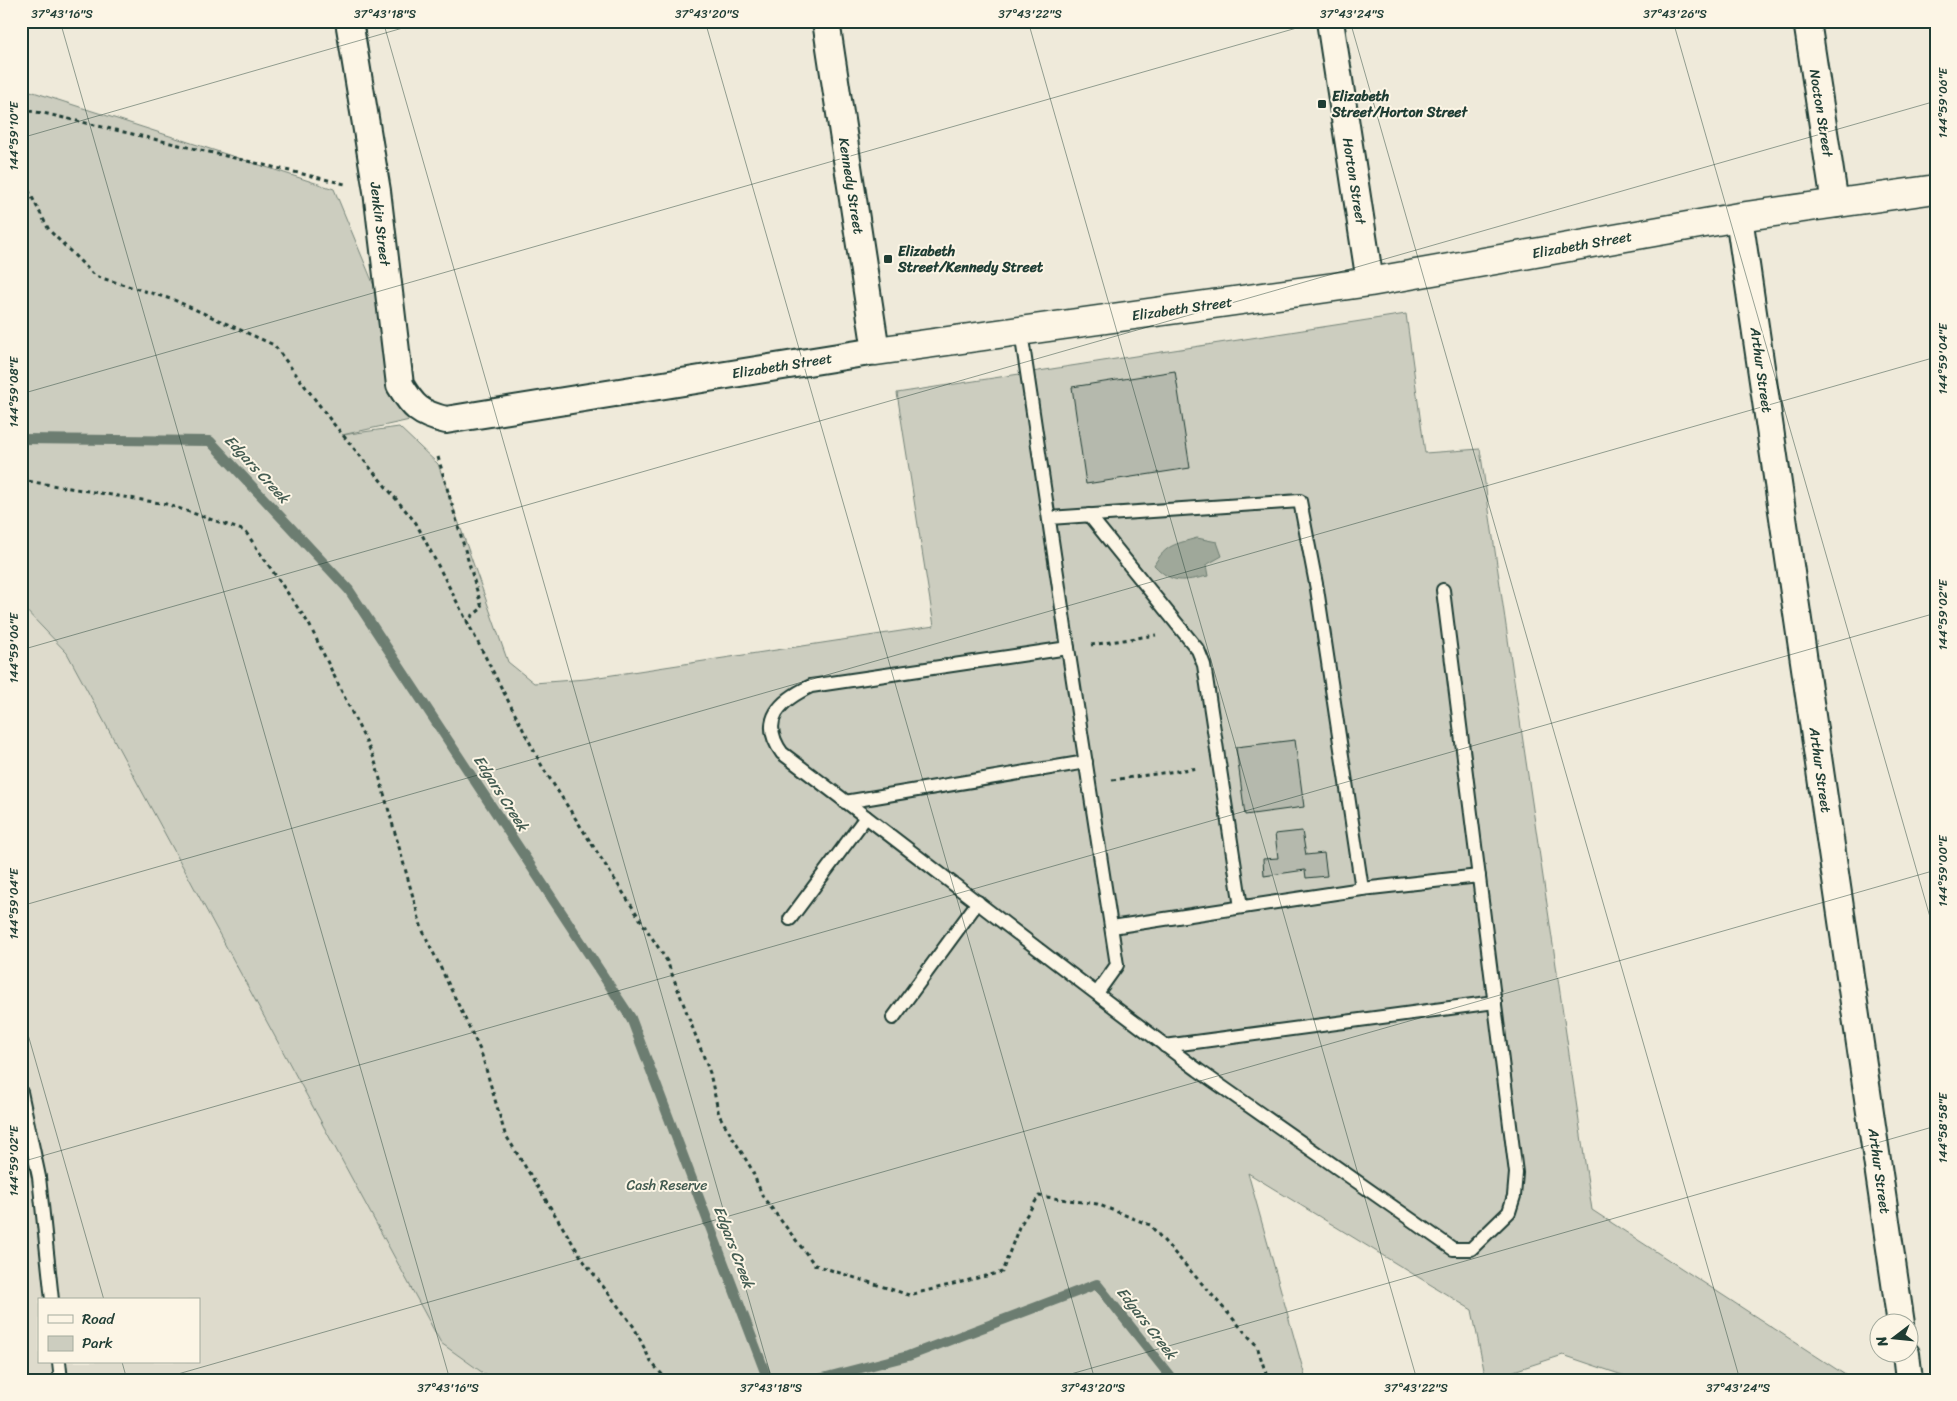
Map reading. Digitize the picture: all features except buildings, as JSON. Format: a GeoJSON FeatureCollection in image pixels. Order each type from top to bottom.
{"type":"FeatureCollection","features":[{"type":"Feature","properties":{"kind":"street","name":"Kennedy Street"},"geometry":{"type":"LineString","coordinates":[[826,21],[876,351]]}},
{"type":"Feature","properties":{"kind":"street","name":"Horton Street"},"geometry":{"type":"LineString","coordinates":[[1330,21],[1370,282]]}},
{"type":"Feature","properties":{"kind":"street","name":"Nocton Street"},"geometry":{"type":"LineString","coordinates":[[1807,21],[1835,204]]}},
{"type":"Feature","properties":{"kind":"street","name":"Jenkin Street"},"geometry":{"type":"LineString","coordinates":[[347,26],[377,191],[400,385],[412,405],[428,416]]}},
{"type":"Feature","properties":{"kind":"street","name":"Elizabeth Street"},"geometry":{"type":"LineString","coordinates":[[428,416],[446,420],[876,351],[1370,282],[1739,217],[1936,189]]}},
{"type":"Feature","properties":{"kind":"street","name":"Arthur Street"},"geometry":{"type":"LineString","coordinates":[[1739,217],[1900,1314]]}},
{"type":"Feature","properties":{"kind":"street"},"geometry":{"type":"LineString","coordinates":[[1907,1364],[1909,1380]]}},
{"type":"Feature","properties":{"kind":"lane"},"geometry":{"type":"LineString","coordinates":[[1021,332],[1117,965],[1097,993]]}},
{"type":"Feature","properties":{"kind":"lane"},"geometry":{"type":"LineString","coordinates":[[1048,518],[1300,501],[1317,589],[1362,889]]}},
{"type":"Feature","properties":{"kind":"lane"},"geometry":{"type":"LineString","coordinates":[[1089,515],[1198,650],[1204,665],[1241,907]]}},
{"type":"Feature","properties":{"kind":"lane"},"geometry":{"type":"LineString","coordinates":[[1068,648],[811,686],[793,694],[774,715],[771,734],[774,743],[782,754],[1165,1046],[1453,1249],[1471,1249],[1509,1212],[1514,1196],[1516,1173],[1443,590]]}},
{"type":"Feature","properties":{"kind":"lane"},"geometry":{"type":"LineString","coordinates":[[845,802],[1086,762]]}},
{"type":"Feature","properties":{"kind":"lane"},"geometry":{"type":"LineString","coordinates":[[790,919],[866,817]]}},
{"type":"Feature","properties":{"kind":"lane"},"geometry":{"type":"LineString","coordinates":[[1112,927],[1362,889],[1479,876]]}},
{"type":"Feature","properties":{"kind":"lane"},"geometry":{"type":"LineString","coordinates":[[894,1018],[978,902]]}},
{"type":"Feature","properties":{"kind":"lane"},"geometry":{"type":"LineString","coordinates":[[1165,1046],[1494,1002]]}},
{"type":"Feature","properties":{"kind":"lane"},"geometry":{"type":"LineString","coordinates":[[21,1092],[39,1177],[52,1298]]}},
{"type":"Feature","properties":{"kind":"lane"},"geometry":{"type":"LineString","coordinates":[[59,1364],[61,1380]]}},
{"type":"Feature","properties":{"kind":"path"},"geometry":{"type":"LineString","coordinates":[[21,110],[43,113],[377,191]]}},
{"type":"Feature","properties":{"kind":"path"},"geometry":{"type":"LineString","coordinates":[[21,176],[49,230],[96,276],[174,300],[274,345],[332,422],[416,523],[543,768],[667,961],[710,1073],[719,1116],[751,1168],[763,1197],[815,1265],[909,1295],[1002,1272],[1019,1227],[1038,1196],[1097,1204],[1150,1225],[1257,1346],[1268,1380]]}},
{"type":"Feature","properties":{"kind":"path"},"geometry":{"type":"LineString","coordinates":[[438,457],[482,608],[466,621]]}},
{"type":"Feature","properties":{"kind":"path"},"geometry":{"type":"LineString","coordinates":[[21,480],[166,504],[245,531],[309,624],[374,758],[422,929],[481,1052],[505,1134],[583,1260],[634,1327],[651,1362],[668,1380]]}},
{"type":"Feature","properties":{"kind":"path"},"geometry":{"type":"LineString","coordinates":[[1068,648],[1183,632]]}},
{"type":"Feature","properties":{"kind":"path"},"geometry":{"type":"LineString","coordinates":[[1089,783],[1219,765]]}},
{"type":"Feature","properties":{"kind":"shaded area"},"geometry":{"type":"Polygon","coordinates":[[[1197,538],[1217,542],[1222,556],[1206,565],[1208,576],[1185,580],[1173,579],[1154,565],[1167,549],[1197,538]]]}},
{"type":"Feature","properties":{"kind":"shaded area"},"geometry":{"type":"Polygon","coordinates":[[[21,605],[67,653],[441,1343],[493,1380],[21,1380],[21,605]]]}},
{"type":"Feature","properties":{"kind":"green space","name":"Cash Reserve"},"geometry":{"type":"Polygon","coordinates":[[[21,88],[334,189],[428,416],[342,435],[399,427],[438,464],[508,662],[534,683],[586,679],[934,626],[897,393],[1406,314],[1425,453],[1480,449],[1592,1210],[1853,1380],[1637,1380],[1563,1355],[1486,1380],[1472,1310],[1248,1173],[1306,1380],[493,1380],[441,1343],[67,653],[21,605],[21,88]]]}},
{"type":"Feature","properties":{"kind":"waterway","name":"Edgars Creek"},"geometry":{"type":"LineString","coordinates":[[21,439],[210,441],[349,590],[631,1018],[768,1380]]}},
{"type":"Feature","properties":{"kind":"waterway","name":"Edgars Creek"},"geometry":{"type":"LineString","coordinates":[[815,1380],[908,1356],[1097,1284],[1173,1380]]}},
{"type":"Feature","properties":{"kind":"place","name":"Elizabeth Street/Horton Street"},"geometry":{"type":"Point","coordinates":[1322,104]}},
{"type":"Feature","properties":{"kind":"place","name":"Elizabeth Street/Kennedy Street"},"geometry":{"type":"Point","coordinates":[888,259]}}]}
